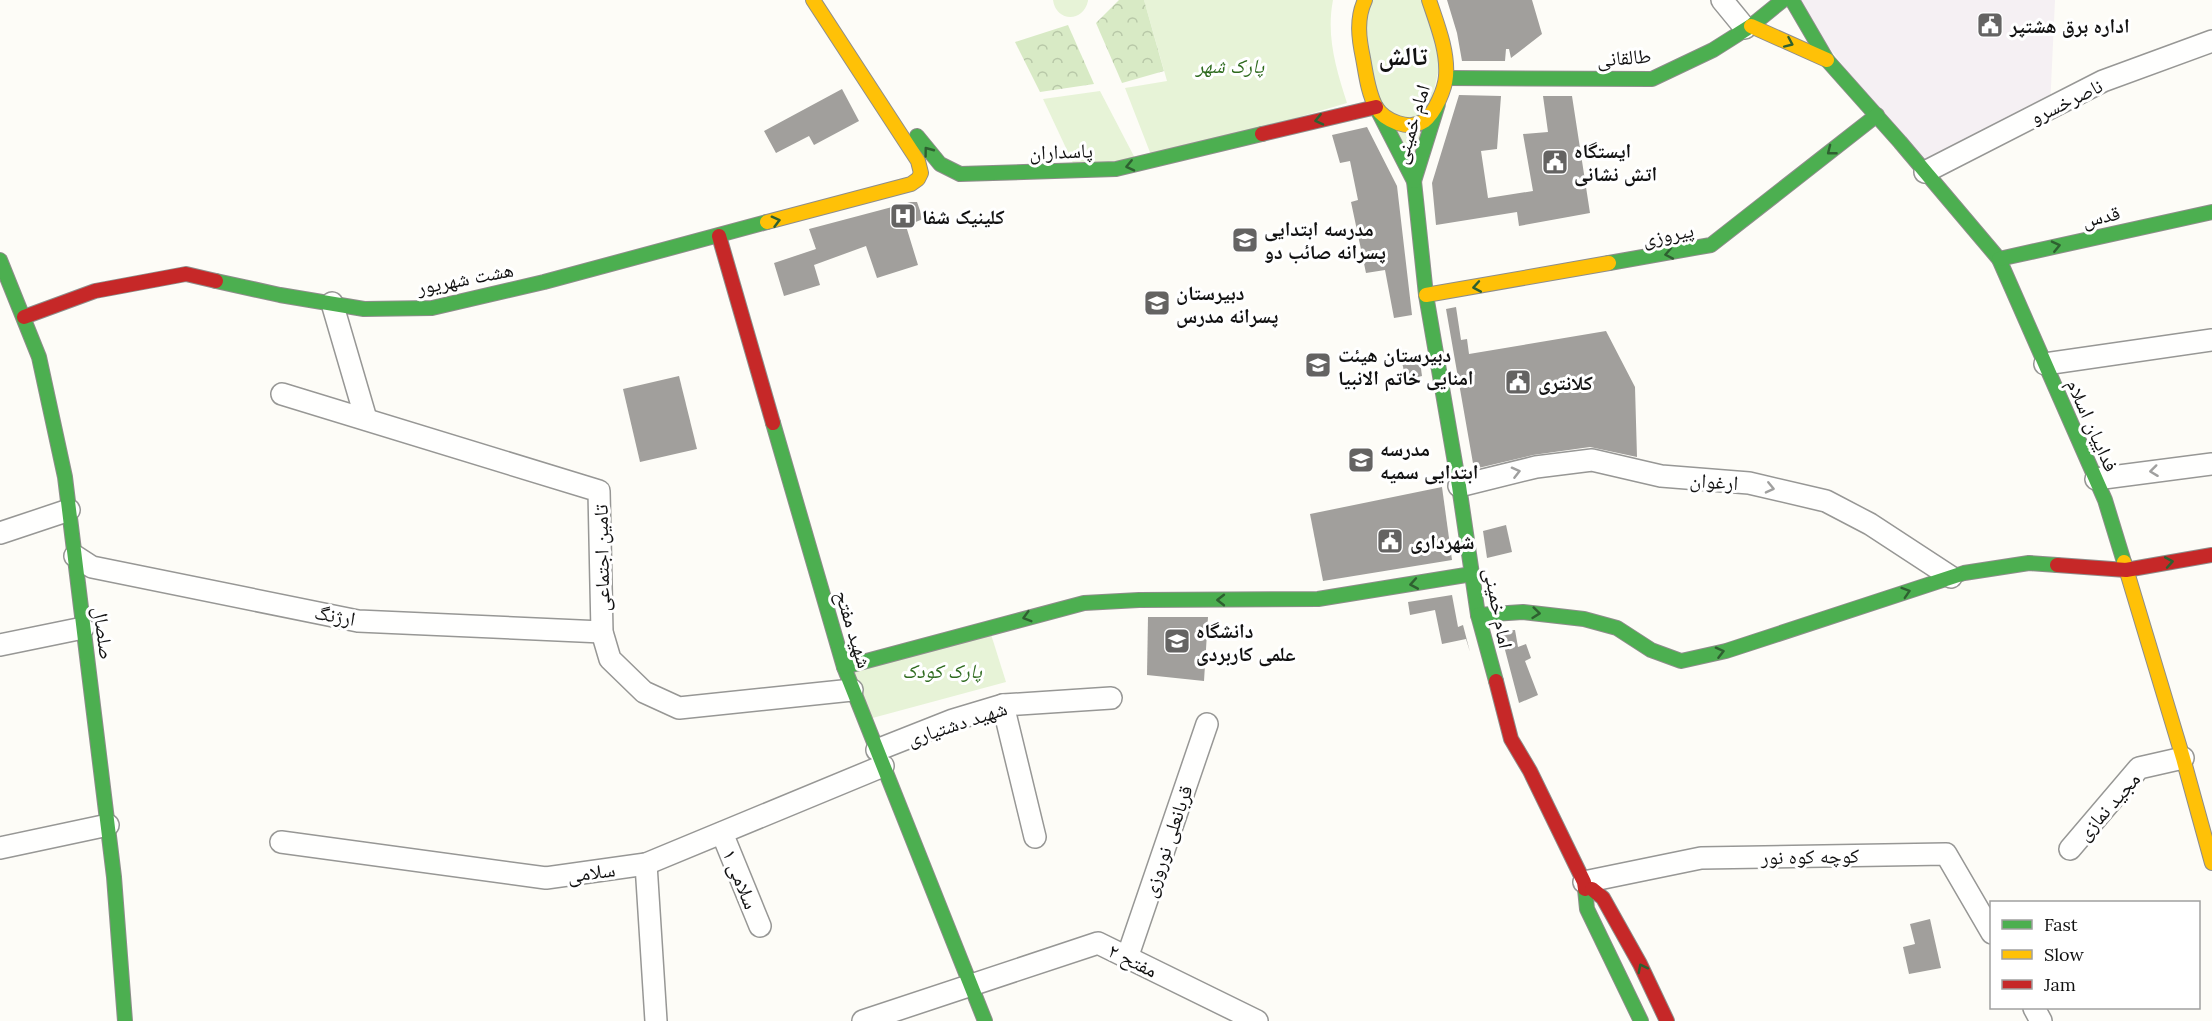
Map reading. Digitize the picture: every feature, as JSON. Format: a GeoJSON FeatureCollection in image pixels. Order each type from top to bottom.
{"type":"FeatureCollection","features":[{"type":"Feature","properties":{"kind":"street"},"geometry":{"type":"LineString","coordinates":[[1376,107],[1387,119],[1402,125],[1425,120],[1433,112],[1446,78],[1444,50],[1430,0]]}},
{"type":"Feature","properties":{"kind":"street"},"geometry":{"type":"LineString","coordinates":[[1722,0],[1748,27]]}},
{"type":"Feature","properties":{"kind":"street","name":"طالقانی"},"geometry":{"type":"LineString","coordinates":[[1446,78],[1652,79],[1713,50],[1748,27],[1782,0]]}},
{"type":"Feature","properties":{"kind":"street","name":"فداییان اسلام"},"geometry":{"type":"LineString","coordinates":[[1792,0],[1827,60],[1999,259],[2105,500],[2183,758],[2212,863]]}},
{"type":"Feature","properties":{"kind":"street","name":"امام خمینی"},"geometry":{"type":"LineString","coordinates":[[1363,2],[1359,22],[1365,70],[1376,107],[1414,181],[1426,295],[1459,486],[1478,615],[1511,739],[1530,771],[1584,882],[1587,909],[1641,1021]]}},
{"type":"Feature","properties":{"kind":"street","name":"پاسداران"},"geometry":{"type":"LineString","coordinates":[[816,4],[938,164],[946,170],[960,174],[1116,169],[1376,107]]}},
{"type":"Feature","properties":{"kind":"street","name":"پاسداران"},"geometry":{"type":"LineString","coordinates":[[816,4],[918,161],[921,173],[918,179],[911,184]]}},
{"type":"Feature","properties":{"kind":"street","name":"فداییان اسلام"},"geometry":{"type":"LineString","coordinates":[[1748,27],[1827,60]]}},
{"type":"Feature","properties":{"kind":"street","name":"ناصرخسرو"},"geometry":{"type":"LineString","coordinates":[[1925,172],[2103,81],[2212,41]]}},
{"type":"Feature","properties":{"kind":"street","name":"امام خمینی"},"geometry":{"type":"LineString","coordinates":[[1414,181],[1446,78]]}},
{"type":"Feature","properties":{"kind":"street","name":"پیروزی"},"geometry":{"type":"LineString","coordinates":[[1426,295],[1711,245],[1876,115]]}},
{"type":"Feature","properties":{"kind":"street","name":"هشت شهریور"},"geometry":{"type":"LineString","coordinates":[[14,308],[186,274],[280,295],[364,309],[432,308],[544,282],[911,184]]}},
{"type":"Feature","properties":{"kind":"street","name":"قدس"},"geometry":{"type":"LineString","coordinates":[[1999,259],[2212,212]]}},
{"type":"Feature","properties":{"kind":"street","name":"شهید مفتح"},"geometry":{"type":"LineString","coordinates":[[719,236],[844,667],[985,1021]]}},
{"type":"Feature","properties":{"kind":"street","name":"صلصال"},"geometry":{"type":"LineString","coordinates":[[0,260],[14,308],[39,357],[65,477],[108,825],[125,1021]]}},
{"type":"Feature","properties":{"kind":"street"},"geometry":{"type":"LineString","coordinates":[[332,303],[366,419]]}},
{"type":"Feature","properties":{"kind":"street"},"geometry":{"type":"LineString","coordinates":[[2045,364],[2212,340]]}},
{"type":"Feature","properties":{"kind":"street","name":"تامین اجتماعی"},"geometry":{"type":"LineString","coordinates":[[282,394],[599,491],[602,632],[610,659],[644,692],[679,708],[852,690]]}},
{"type":"Feature","properties":{"kind":"street","name":"ارغوان"},"geometry":{"type":"LineString","coordinates":[[1459,486],[1536,467],[1592,460],[1661,476],[1749,483],[1826,501],[1870,524],[1951,577]]}},
{"type":"Feature","properties":{"kind":"street"},"geometry":{"type":"LineString","coordinates":[[2096,479],[2212,464]]}},
{"type":"Feature","properties":{"kind":"street"},"geometry":{"type":"LineString","coordinates":[[0,533],[69,510]]}},
{"type":"Feature","properties":{"kind":"street"},"geometry":{"type":"LineString","coordinates":[[1478,615],[1523,612],[1584,619],[1617,628],[1651,650],[1681,661],[1726,651],[1964,573],[2029,563],[2126,570],[2212,555]]}},
{"type":"Feature","properties":{"kind":"street","name":"ارژنگ"},"geometry":{"type":"LineString","coordinates":[[75,556],[92,567],[358,621],[602,632]]}},
{"type":"Feature","properties":{"kind":"street"},"geometry":{"type":"LineString","coordinates":[[844,667],[1084,603],[1139,600],[1318,599],[1472,574]]}},
{"type":"Feature","properties":{"kind":"street"},"geometry":{"type":"LineString","coordinates":[[0,645],[83,628]]}},
{"type":"Feature","properties":{"kind":"street","name":"شهید دشتیاری"},"geometry":{"type":"LineString","coordinates":[[880,758],[953,720],[1003,705],[1111,698]]}},
{"type":"Feature","properties":{"kind":"street"},"geometry":{"type":"LineString","coordinates":[[1003,705],[1035,837]]}},
{"type":"Feature","properties":{"kind":"street","name":"قربانعلی نوروزی"},"geometry":{"type":"LineString","coordinates":[[1127,958],[1207,724]]}},
{"type":"Feature","properties":{"kind":"street","name":"سلامی"},"geometry":{"type":"LineString","coordinates":[[281,842],[546,879],[646,864],[722,833],[880,758]]}},
{"type":"Feature","properties":{"kind":"street","name":"مجید نمازی"},"geometry":{"type":"LineString","coordinates":[[2070,849],[2139,768],[2183,758]]}},
{"type":"Feature","properties":{"kind":"street"},"geometry":{"type":"LineString","coordinates":[[0,848],[108,825]]}},
{"type":"Feature","properties":{"kind":"street","name":"سلامی ۱"},"geometry":{"type":"LineString","coordinates":[[722,833],[760,926]]}},
{"type":"Feature","properties":{"kind":"street","name":"کوچه کوه نور"},"geometry":{"type":"LineString","coordinates":[[1584,882],[1701,858],[1946,854],[1990,930]]}},
{"type":"Feature","properties":{"kind":"street"},"geometry":{"type":"LineString","coordinates":[[646,864],[656,1021]]}},
{"type":"Feature","properties":{"kind":"street","name":"امام خمینی"},"geometry":{"type":"LineString","coordinates":[[1584,882],[1603,898],[1640,964],[1667,1021]]}},
{"type":"Feature","properties":{"kind":"street","name":"مفتح ۲"},"geometry":{"type":"LineString","coordinates":[[863,1021],[1098,943],[1257,1021]]}},
{"type":"Feature","properties":{"kind":"shaded area"},"geometry":{"type":"Polygon","coordinates":[[[1792,0],[2055,0],[2050,108],[1926,172],[1792,0]]]}},
{"type":"Feature","properties":{"kind":"green space"},"geometry":{"type":"Polygon","coordinates":[[[1053,0],[1088,1],[1081,13],[1070,17],[1059,13],[1053,0]]]}},
{"type":"Feature","properties":{"kind":"green space"},"geometry":{"type":"Polygon","coordinates":[[[1119,0],[1144,0],[1164,71],[1122,83],[1096,23],[1119,0]]]}},
{"type":"Feature","properties":{"kind":"green space","name":"پارک شهر"},"geometry":{"type":"Polygon","coordinates":[[[1144,0],[1333,0],[1331,39],[1347,103],[1153,160],[1125,88],[1167,81],[1144,0]]]}},
{"type":"Feature","properties":{"kind":"green space"},"geometry":{"type":"Polygon","coordinates":[[[1363,0],[1429,0],[1443,50],[1414,181],[1376,107],[1363,0]]]}},
{"type":"Feature","properties":{"kind":"green space"},"geometry":{"type":"Polygon","coordinates":[[[1068,25],[1094,84],[1040,92],[1015,42],[1068,25]]]}},
{"type":"Feature","properties":{"kind":"green space"},"geometry":{"type":"Polygon","coordinates":[[[1100,91],[1138,164],[1073,163],[1043,99],[1100,91]]]}},
{"type":"Feature","properties":{"kind":"green space","name":"پارک کودک"},"geometry":{"type":"Polygon","coordinates":[[[989,628],[1006,682],[865,720],[844,667],[989,628]]]}},
{"type":"Feature","properties":{"kind":"building"},"geometry":{"type":"Polygon","coordinates":[[[1447,0],[1532,0],[1542,34],[1511,58],[1509,49],[1506,49],[1505,61],[1462,61],[1457,33],[1447,0]]]}},
{"type":"Feature","properties":{"kind":"building"},"geometry":{"type":"Polygon","coordinates":[[[842,89],[859,121],[814,145],[809,136],[776,153],[764,131],[842,89]]]}},
{"type":"Feature","properties":{"kind":"building"},"geometry":{"type":"Polygon","coordinates":[[[1459,95],[1501,96],[1497,149],[1481,151],[1488,198],[1533,191],[1523,134],[1548,132],[1543,96],[1572,96],[1590,213],[1519,226],[1517,212],[1436,225],[1432,183],[1459,95]]]}},
{"type":"Feature","properties":{"kind":"building"},"geometry":{"type":"Polygon","coordinates":[[[1367,127],[1397,186],[1412,315],[1394,318],[1385,270],[1366,273],[1351,202],[1358,200],[1350,161],[1340,163],[1332,135],[1367,127]]]}},
{"type":"Feature","properties":{"kind":"building"},"geometry":{"type":"Polygon","coordinates":[[[917,202],[923,219],[906,226],[918,265],[877,278],[866,246],[814,265],[820,285],[784,296],[774,263],[816,249],[809,229],[917,202]]]}},
{"type":"Feature","properties":{"kind":"building"},"geometry":{"type":"Polygon","coordinates":[[[1456,307],[1461,340],[1467,339],[1469,354],[1606,331],[1635,387],[1637,457],[1590,447],[1533,455],[1474,469],[1446,309],[1456,307]]]}},
{"type":"Feature","properties":{"kind":"building"},"geometry":{"type":"Polygon","coordinates":[[[1419,354],[1422,376],[1406,380],[1401,358],[1419,354]]]}},
{"type":"Feature","properties":{"kind":"building"},"geometry":{"type":"Polygon","coordinates":[[[679,376],[697,449],[640,462],[623,389],[679,376]]]}},
{"type":"Feature","properties":{"kind":"building","name":"شهرداری"},"geometry":{"type":"Polygon","coordinates":[[[1442,487],[1452,560],[1323,581],[1310,514],[1442,487]]]}},
{"type":"Feature","properties":{"kind":"building"},"geometry":{"type":"Polygon","coordinates":[[[1506,525],[1512,552],[1487,558],[1483,531],[1506,525]]]}},
{"type":"Feature","properties":{"kind":"building"},"geometry":{"type":"Polygon","coordinates":[[[1452,595],[1458,627],[1463,625],[1470,652],[1466,639],[1442,644],[1435,610],[1410,615],[1408,602],[1452,595]]]}},
{"type":"Feature","properties":{"kind":"building","name":"دانشگاه علمی کاربردی"},"geometry":{"type":"Polygon","coordinates":[[[1148,617],[1208,617],[1204,681],[1147,675],[1148,617]]]}},
{"type":"Feature","properties":{"kind":"building"},"geometry":{"type":"Polygon","coordinates":[[[1515,630],[1518,647],[1526,644],[1531,658],[1525,661],[1538,695],[1519,703],[1500,631],[1515,630]]]}},
{"type":"Feature","properties":{"kind":"building"},"geometry":{"type":"Polygon","coordinates":[[[1930,919],[1941,968],[1909,974],[1903,947],[1915,944],[1910,924],[1930,919]]]}},
{"type":"Feature","properties":{"kind":"traffic: fast"},"geometry":{"type":"LineString","coordinates":[[1446,78],[1652,79],[1713,50],[1751,26],[1783,0]]}},
{"type":"Feature","properties":{"kind":"traffic: fast"},"geometry":{"type":"LineString","coordinates":[[1792,0],[1827,60],[1999,259],[2105,500],[2124,562]]}},
{"type":"Feature","properties":{"kind":"traffic: fast"},"geometry":{"type":"LineString","coordinates":[[1414,181],[1438,104]]}},
{"type":"Feature","properties":{"kind":"traffic: fast"},"geometry":{"type":"LineString","coordinates":[[1376,107],[1414,181],[1426,295],[1459,486],[1478,615],[1496,681]]}},
{"type":"Feature","properties":{"kind":"traffic: fast"},"geometry":{"type":"LineString","coordinates":[[1609,263],[1711,245],[1877,115]]}},
{"type":"Feature","properties":{"kind":"traffic: fast"},"geometry":{"type":"LineString","coordinates":[[917,136],[940,164],[960,174],[1116,169],[1262,134]]}},
{"type":"Feature","properties":{"kind":"traffic: fast"},"geometry":{"type":"LineString","coordinates":[[1999,259],[2212,212]]}},
{"type":"Feature","properties":{"kind":"traffic: fast"},"geometry":{"type":"LineString","coordinates":[[216,281],[280,295],[364,309],[432,308],[544,282],[767,222]]}},
{"type":"Feature","properties":{"kind":"traffic: fast"},"geometry":{"type":"LineString","coordinates":[[0,260],[39,357],[65,477],[114,877],[125,1021]]}},
{"type":"Feature","properties":{"kind":"traffic: fast"},"geometry":{"type":"LineString","coordinates":[[773,423],[844,667],[985,1021]]}},
{"type":"Feature","properties":{"kind":"traffic: fast"},"geometry":{"type":"LineString","coordinates":[[1478,615],[1523,612],[1584,619],[1617,628],[1651,650],[1681,661],[1726,651],[1964,573],[2029,563],[2057,565]]}},
{"type":"Feature","properties":{"kind":"traffic: fast"},"geometry":{"type":"LineString","coordinates":[[844,667],[1084,603],[1139,600],[1318,599],[1472,574]]}},
{"type":"Feature","properties":{"kind":"traffic: fast"},"geometry":{"type":"LineString","coordinates":[[1585,889],[1587,909],[1641,1021]]}},
{"type":"Feature","properties":{"kind":"traffic: slow"},"geometry":{"type":"LineString","coordinates":[[767,222],[911,184],[918,179],[921,173],[918,161],[813,0]]}},
{"type":"Feature","properties":{"kind":"traffic: slow"},"geometry":{"type":"LineString","coordinates":[[1365,0],[1359,22],[1366,77],[1371,96],[1380,112],[1391,120],[1405,125],[1418,124],[1428,117],[1442,94],[1446,76],[1444,47],[1429,0]]}},
{"type":"Feature","properties":{"kind":"traffic: slow"},"geometry":{"type":"LineString","coordinates":[[1751,26],[1827,60]]}},
{"type":"Feature","properties":{"kind":"traffic: slow"},"geometry":{"type":"LineString","coordinates":[[1426,295],[1609,263]]}},
{"type":"Feature","properties":{"kind":"traffic: slow"},"geometry":{"type":"LineString","coordinates":[[2124,562],[2212,863]]}},
{"type":"Feature","properties":{"kind":"traffic: jam"},"geometry":{"type":"LineString","coordinates":[[1262,134],[1376,107]]}},
{"type":"Feature","properties":{"kind":"traffic: jam"},"geometry":{"type":"LineString","coordinates":[[719,236],[773,423]]}},
{"type":"Feature","properties":{"kind":"traffic: jam"},"geometry":{"type":"LineString","coordinates":[[24,317],[95,291],[186,274],[216,281]]}},
{"type":"Feature","properties":{"kind":"traffic: jam"},"geometry":{"type":"LineString","coordinates":[[2057,565],[2126,570],[2212,555]]}},
{"type":"Feature","properties":{"kind":"traffic: jam"},"geometry":{"type":"LineString","coordinates":[[1496,681],[1511,739],[1530,771],[1584,882],[1585,889]]}},
{"type":"Feature","properties":{"kind":"traffic: jam"},"geometry":{"type":"LineString","coordinates":[[1592,889],[1603,898],[1640,964],[1667,1021]]}},
{"type":"Feature","properties":{"kind":"place","name":"اداره برق هشتپر"},"geometry":{"type":"Point","coordinates":[1990,25]}},
{"type":"Feature","properties":{"kind":"place","name":"ایستگاه اتش نشانی"},"geometry":{"type":"Point","coordinates":[1555,162]}},
{"type":"Feature","properties":{"kind":"place","name":"کلینیک شفا"},"geometry":{"type":"Point","coordinates":[903,216]}},
{"type":"Feature","properties":{"kind":"place","name":"مدرسه ابتدایی پسرانه صائب دو"},"geometry":{"type":"Point","coordinates":[1245,240]}},
{"type":"Feature","properties":{"kind":"place","name":"دبیرستان پسرانه مدرس"},"geometry":{"type":"Point","coordinates":[1157,303]}},
{"type":"Feature","properties":{"kind":"place","name":"دبیرستان هیئت امنایی خاتم الانبیا"},"geometry":{"type":"Point","coordinates":[1318,365]}},
{"type":"Feature","properties":{"kind":"place","name":"کلانتری"},"geometry":{"type":"Point","coordinates":[1518,382]}},
{"type":"Feature","properties":{"kind":"place","name":"مدرسه ابتدایی سمیه"},"geometry":{"type":"Point","coordinates":[1361,460]}},
{"type":"Feature","properties":{"kind":"place","name":"شهرداری"},"geometry":{"type":"Point","coordinates":[1390,541]}},
{"type":"Feature","properties":{"kind":"place","name":"دانشگاه علمی کاربردی"},"geometry":{"type":"Point","coordinates":[1177,641]}},
{"type":"Feature","properties":{"kind":"district","name":"تالش"},"geometry":{"type":"Point","coordinates":[1403,55]}}]}
